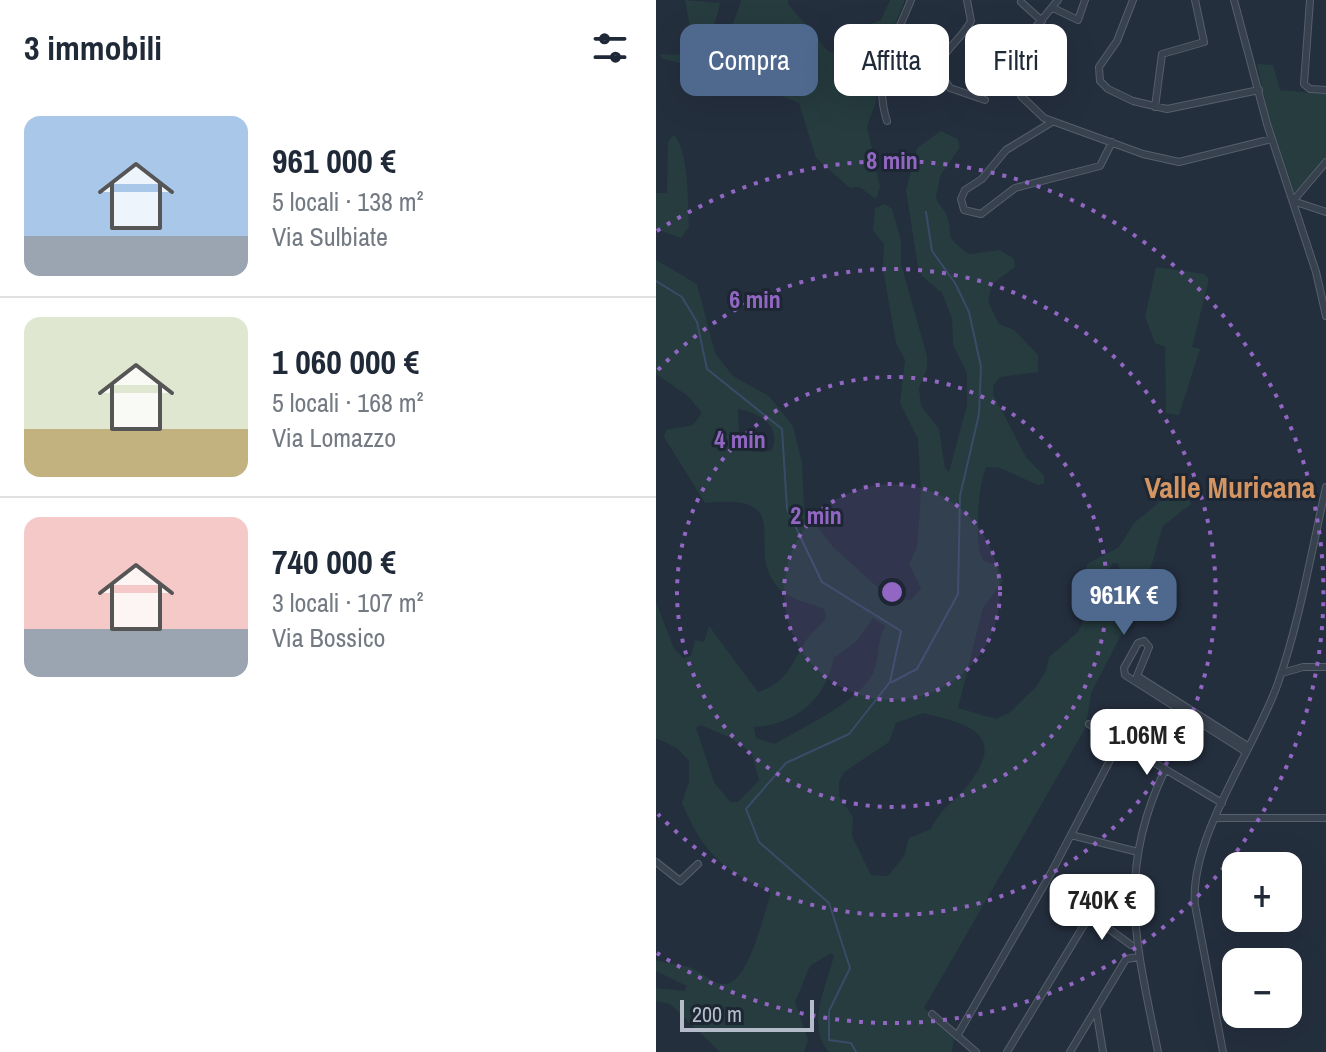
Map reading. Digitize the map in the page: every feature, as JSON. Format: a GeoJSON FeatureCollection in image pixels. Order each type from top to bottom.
{"type":"FeatureCollection","features":[{"type":"Feature","properties":{"kind":"street"},"geometry":{"type":"LineString","coordinates":[[887,121],[881,100],[882,72],[911,0]]}},
{"type":"Feature","properties":{"kind":"street"},"geometry":{"type":"LineString","coordinates":[[967,0],[972,19],[963,36],[948,50],[938,70],[950,88],[985,100]]}},
{"type":"Feature","properties":{"kind":"street"},"geometry":{"type":"LineString","coordinates":[[1058,0],[1021,46],[1016,78],[1025,102],[1052,122],[1112,142],[1145,149],[1165,159],[1189,162],[1272,139]]}},
{"type":"Feature","properties":{"kind":"street"},"geometry":{"type":"LineString","coordinates":[[1053,8],[1077,20],[1085,0]]}},
{"type":"Feature","properties":{"kind":"street"},"geometry":{"type":"LineString","coordinates":[[1133,0],[1117,41],[1099,65],[1098,76],[1110,91],[1155,107],[1175,109],[1259,90]]}},
{"type":"Feature","properties":{"kind":"street"},"geometry":{"type":"LineString","coordinates":[[1155,107],[1162,54],[1204,42],[1195,0]]}},
{"type":"Feature","properties":{"kind":"street"},"geometry":{"type":"LineString","coordinates":[[1234,0],[1326,316]]}},
{"type":"Feature","properties":{"kind":"street"},"geometry":{"type":"LineString","coordinates":[[1310,0],[1304,84],[1310,89],[1326,90]]}},
{"type":"Feature","properties":{"kind":"street"},"geometry":{"type":"LineString","coordinates":[[1021,2],[1042,21]]}},
{"type":"Feature","properties":{"kind":"street"},"geometry":{"type":"LineString","coordinates":[[1052,122],[1006,150],[983,179],[963,191],[961,204],[965,211],[981,214],[1015,188],[1100,166],[1112,142]]}},
{"type":"Feature","properties":{"kind":"street"},"geometry":{"type":"LineString","coordinates":[[1293,201],[1326,162]]}},
{"type":"Feature","properties":{"kind":"street"},"geometry":{"type":"LineString","coordinates":[[1293,201],[1326,212]]}},
{"type":"Feature","properties":{"kind":"street"},"geometry":{"type":"LineString","coordinates":[[1223,1052],[1195,899],[1215,818],[1282,673],[1326,487]]}},
{"type":"Feature","properties":{"kind":"street"},"geometry":{"type":"LineString","coordinates":[[1144,641],[1149,647],[1137,676],[1248,749],[1125,675],[1124,668],[1138,643],[1144,641]]}},
{"type":"Feature","properties":{"kind":"street"},"geometry":{"type":"LineString","coordinates":[[1282,673],[1303,667],[1326,667]]}},
{"type":"Feature","properties":{"kind":"street"},"geometry":{"type":"LineString","coordinates":[[1089,724],[1222,803]]}},
{"type":"Feature","properties":{"kind":"street"},"geometry":{"type":"LineString","coordinates":[[957,1036],[1071,835],[1119,743]]}},
{"type":"Feature","properties":{"kind":"street"},"geometry":{"type":"LineString","coordinates":[[1070,1052],[1126,959],[1131,945],[1132,891],[1138,852],[1150,803],[1165,770]]}},
{"type":"Feature","properties":{"kind":"street"},"geometry":{"type":"LineString","coordinates":[[1215,818],[1326,818]]}},
{"type":"Feature","properties":{"kind":"street"},"geometry":{"type":"LineString","coordinates":[[1071,835],[1138,852]]}},
{"type":"Feature","properties":{"kind":"street"},"geometry":{"type":"LineString","coordinates":[[656,862],[680,881],[698,864]]}},
{"type":"Feature","properties":{"kind":"street"},"geometry":{"type":"LineString","coordinates":[[1007,1052],[1090,915],[1131,945]]}},
{"type":"Feature","properties":{"kind":"street"},"geometry":{"type":"LineString","coordinates":[[1133,921],[1158,1052]]}},
{"type":"Feature","properties":{"kind":"street"},"geometry":{"type":"LineString","coordinates":[[1126,959],[1139,957]]}},
{"type":"Feature","properties":{"kind":"street"},"geometry":{"type":"LineString","coordinates":[[1096,1009],[1103,1052]]}},
{"type":"Feature","properties":{"kind":"street"},"geometry":{"type":"LineString","coordinates":[[932,1014],[976,1052]]}},
{"type":"Feature","properties":{"kind":"green space"},"geometry":{"type":"Polygon","coordinates":[[[685,0],[720,3],[714,24],[689,22],[685,0]]]}},
{"type":"Feature","properties":{"kind":"green space"},"geometry":{"type":"Polygon","coordinates":[[[741,0],[788,0],[805,24],[732,24],[741,0]]]}},
{"type":"Feature","properties":{"kind":"green space"},"geometry":{"type":"Polygon","coordinates":[[[890,0],[905,0],[895,24],[872,24],[881,20],[890,0]]]}},
{"type":"Feature","properties":{"kind":"green space"},"geometry":{"type":"Polygon","coordinates":[[[818,39],[834,53],[834,96],[876,96],[867,126],[880,187],[876,199],[859,187],[850,188],[816,158],[799,103],[782,96],[818,96],[818,39]]]}},
{"type":"Feature","properties":{"kind":"green space"},"geometry":{"type":"Polygon","coordinates":[[[660,54],[680,55],[680,63],[661,58],[660,54]]]}},
{"type":"Feature","properties":{"kind":"green space"},"geometry":{"type":"Polygon","coordinates":[[[1257,64],[1273,65],[1280,90],[1326,94],[1326,157],[1295,195],[1270,123],[1257,64]]]}},
{"type":"Feature","properties":{"kind":"green space"},"geometry":{"type":"Polygon","coordinates":[[[941,131],[957,139],[960,147],[940,176],[936,197],[949,222],[950,235],[969,254],[1000,250],[1014,259],[1015,267],[992,284],[988,302],[999,324],[1014,330],[1038,355],[1038,372],[1000,377],[993,386],[993,394],[1026,457],[1044,476],[1044,483],[1038,485],[1000,468],[987,467],[984,474],[978,513],[980,552],[983,560],[998,566],[1003,581],[983,608],[958,708],[996,719],[1009,713],[1036,687],[1046,671],[1049,657],[1078,632],[1093,602],[1118,582],[1121,574],[1118,564],[1113,563],[1109,570],[1093,579],[1086,578],[1087,564],[1119,547],[1134,523],[1169,494],[1188,495],[1191,504],[1163,526],[1144,591],[1091,693],[1086,727],[924,1008],[954,1036],[952,1052],[829,1052],[822,1041],[818,1018],[834,955],[831,953],[810,966],[795,1002],[808,1040],[804,1052],[720,1052],[670,1004],[656,1001],[656,988],[684,991],[687,986],[656,971],[656,960],[692,968],[721,984],[734,980],[748,960],[771,893],[728,868],[698,836],[682,803],[689,781],[689,761],[677,748],[656,738],[656,602],[674,649],[683,658],[691,656],[695,640],[704,642],[709,626],[758,692],[782,678],[807,639],[826,618],[824,609],[787,595],[771,577],[765,560],[761,516],[753,507],[735,502],[705,503],[664,437],[666,430],[693,425],[702,413],[688,396],[656,374],[656,260],[697,284],[715,353],[733,376],[769,396],[793,426],[802,463],[804,509],[833,547],[893,601],[911,600],[921,588],[909,564],[917,547],[921,493],[918,439],[900,403],[905,360],[896,343],[883,269],[884,244],[873,230],[875,208],[885,204],[892,209],[901,241],[901,264],[927,356],[927,369],[919,388],[921,406],[939,429],[945,468],[949,472],[967,405],[967,373],[953,345],[952,319],[942,293],[922,276],[918,267],[906,190],[917,148],[941,131]],[[738,409],[739,435],[734,442],[746,450],[772,450],[774,434],[767,422],[738,409]],[[873,618],[857,641],[834,658],[824,686],[806,707],[783,721],[754,727],[756,738],[775,744],[855,695],[872,675],[885,626],[873,618]],[[923,713],[896,723],[889,742],[844,772],[839,782],[839,796],[853,817],[852,836],[871,875],[888,876],[904,856],[909,838],[931,829],[967,786],[984,754],[984,743],[978,734],[955,722],[923,713]],[[700,725],[696,728],[714,782],[730,802],[738,802],[759,780],[752,755],[731,738],[700,725]]]}},
{"type":"Feature","properties":{"kind":"green space"},"geometry":{"type":"Polygon","coordinates":[[[673,135],[682,151],[687,178],[689,227],[681,238],[656,229],[656,193],[667,193],[668,142],[673,135]]]}},
{"type":"Feature","properties":{"kind":"green space"},"geometry":{"type":"Polygon","coordinates":[[[1156,267],[1204,274],[1209,279],[1192,347],[1200,349],[1179,415],[1166,413],[1165,347],[1155,343],[1145,317],[1156,267]]]}},
{"type":"Feature","properties":{"kind":"waterway"},"geometry":{"type":"LineString","coordinates":[[892,682],[917,669],[958,594],[960,496],[979,414],[981,367],[969,312],[955,283],[932,251],[926,212]]}},
{"type":"Feature","properties":{"kind":"waterway"},"geometry":{"type":"LineString","coordinates":[[656,281],[682,297],[697,322],[707,369],[782,429],[787,509],[822,582],[901,631],[890,682],[849,734],[786,763],[746,809],[759,842],[829,903],[850,968],[829,1011],[829,1040],[851,1043],[856,1052]]}},
{"type":"Feature","properties":{"kind":"district","name":"Valle Muricana"},"geometry":{"type":"Point","coordinates":[1230,487]}}]}
